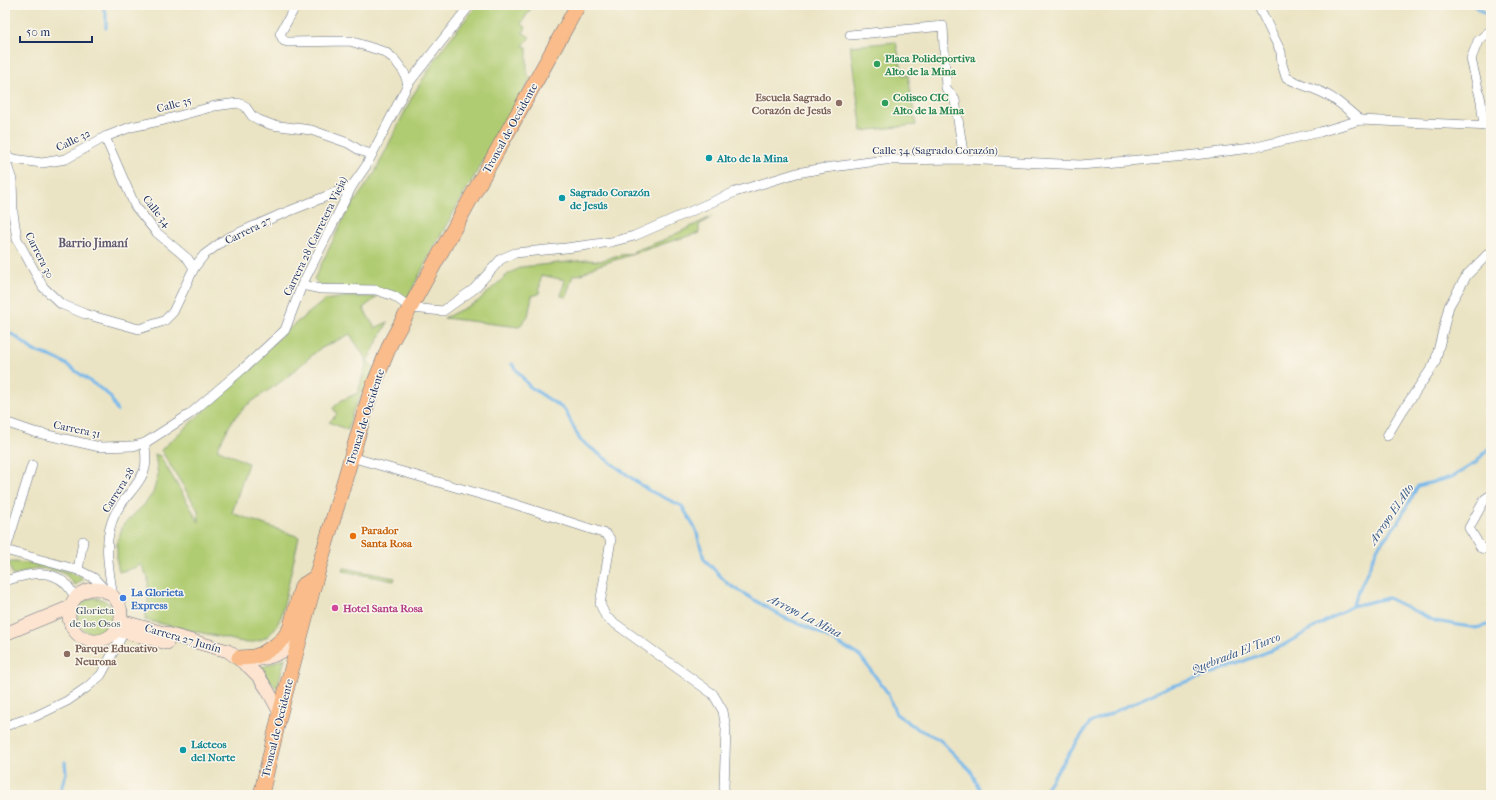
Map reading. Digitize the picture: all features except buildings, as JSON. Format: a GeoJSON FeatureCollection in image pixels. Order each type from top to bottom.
{"type":"FeatureCollection","features":[{"type":"Feature","properties":{"kind":"main road","name":"Troncal de Occidente"},"geometry":{"type":"LineString","coordinates":[[261,795],[280,713],[316,577],[370,394],[391,342],[578,5]]}},
{"type":"Feature","properties":{"kind":"main road"},"geometry":{"type":"LineString","coordinates":[[239,658],[253,657],[262,654],[284,638],[290,629],[302,586],[316,577]]}},
{"type":"Feature","properties":{"kind":"main road"},"geometry":{"type":"LineString","coordinates":[[5,634],[73,602],[84,592],[93,589],[110,594],[118,604],[121,612],[121,628],[101,641],[94,641],[81,637],[76,633],[70,621],[73,602]]}},
{"type":"Feature","properties":{"kind":"main road","name":"Carrera 27 Junín"},"geometry":{"type":"LineString","coordinates":[[121,628],[226,659],[239,658],[252,660],[272,657],[290,648],[300,638]]}},
{"type":"Feature","properties":{"kind":"main road"},"geometry":{"type":"LineString","coordinates":[[239,658],[254,672],[267,688],[280,713]]}},
{"type":"Feature","properties":{"kind":"street"},"geometry":{"type":"LineString","coordinates":[[296,5],[280,34],[284,41],[350,41],[386,52],[394,59],[404,72],[408,84]]}},
{"type":"Feature","properties":{"kind":"street","name":"Carrera 28 (Carretera Vieja)"},"geometry":{"type":"LineString","coordinates":[[145,443],[190,414],[225,385],[285,330],[302,285],[352,186],[372,154],[408,84],[470,5]]}},
{"type":"Feature","properties":{"kind":"street"},"geometry":{"type":"LineString","coordinates":[[1258,5],[1281,52],[1282,64],[1286,78],[1328,95],[1360,120]]}},
{"type":"Feature","properties":{"kind":"street"},"geometry":{"type":"LineString","coordinates":[[850,35],[943,26],[946,88],[955,100],[964,159]]}},
{"type":"Feature","properties":{"kind":"street"},"geometry":{"type":"LineString","coordinates":[[1488,126],[1471,59],[1478,41],[1491,30]]}},
{"type":"Feature","properties":{"kind":"street","name":"Calle 35"},"geometry":{"type":"LineString","coordinates":[[105,137],[131,127],[216,106],[238,103],[242,104],[252,116],[258,120],[272,125],[311,130],[348,143],[362,151],[372,154]]}},
{"type":"Feature","properties":{"kind":"street","name":"Calle 34 (Sagrado Corazón)"},"geometry":{"type":"LineString","coordinates":[[411,308],[443,311],[474,288],[501,259],[515,253],[611,242],[634,236],[735,192],[797,173],[825,168],[885,160],[964,159],[1080,165],[1186,156],[1252,148],[1320,132],[1360,120],[1488,126]]}},
{"type":"Feature","properties":{"kind":"street","name":"Calle 32"},"geometry":{"type":"LineString","coordinates":[[5,155],[14,159],[42,164],[66,159],[105,137]]}},
{"type":"Feature","properties":{"kind":"street","name":"Calle 34"},"geometry":{"type":"LineString","coordinates":[[105,137],[135,206],[156,232],[188,259],[194,268]]}},
{"type":"Feature","properties":{"kind":"street","name":"Carrera 30"},"geometry":{"type":"LineString","coordinates":[[5,159],[12,180],[13,213],[17,240],[42,287],[61,304],[85,314],[139,329],[156,324]]}},
{"type":"Feature","properties":{"kind":"street","name":"Carrera 27"},"geometry":{"type":"LineString","coordinates":[[156,324],[164,321],[173,312],[194,268],[204,255],[227,238],[276,216],[352,186]]}},
{"type":"Feature","properties":{"kind":"street"},"geometry":{"type":"LineString","coordinates":[[1387,436],[1435,363],[1449,306],[1463,281],[1467,274],[1491,251]]}},
{"type":"Feature","properties":{"kind":"street"},"geometry":{"type":"LineString","coordinates":[[302,285],[321,289],[376,290],[394,296],[411,308]]}},
{"type":"Feature","properties":{"kind":"street","name":"Carrera 31"},"geometry":{"type":"LineString","coordinates":[[5,422],[34,432],[100,447],[120,447],[145,443]]}},
{"type":"Feature","properties":{"kind":"street","name":"Carrera 28"},"geometry":{"type":"LineString","coordinates":[[110,594],[108,560],[110,529],[115,514],[145,469],[145,443]]}},
{"type":"Feature","properties":{"kind":"street"},"geometry":{"type":"LineString","coordinates":[[351,457],[514,504],[606,534],[611,540],[600,604],[602,609],[606,617],[713,694],[723,711],[726,729],[725,795]]}},
{"type":"Feature","properties":{"kind":"street"},"geometry":{"type":"LineString","coordinates":[[32,465],[5,551],[78,570],[94,578],[110,594]]}},
{"type":"Feature","properties":{"kind":"street"},"geometry":{"type":"LineString","coordinates":[[1491,495],[1485,499],[1469,528],[1481,548],[1491,550]]}},
{"type":"Feature","properties":{"kind":"street"},"geometry":{"type":"LineString","coordinates":[[78,570],[83,541]]}},
{"type":"Feature","properties":{"kind":"street"},"geometry":{"type":"LineString","coordinates":[[5,580],[29,574],[46,574],[64,582],[73,602]]}},
{"type":"Feature","properties":{"kind":"street"},"geometry":{"type":"LineString","coordinates":[[5,726],[36,716],[67,701],[86,688],[101,675],[121,628]]}},
{"type":"Feature","properties":{"kind":"green space"},"geometry":{"type":"Polygon","coordinates":[[[477,5],[533,5],[521,24],[526,27],[523,33],[530,37],[523,46],[527,47],[527,74],[531,78],[450,218],[405,303],[394,295],[321,286],[314,279],[346,214],[374,174],[413,95],[442,49],[477,5]]]}},
{"type":"Feature","properties":{"kind":"green space","name":"Coliseo CIC Alto de la Mina"},"geometry":{"type":"Polygon","coordinates":[[[896,42],[903,75],[908,75],[916,125],[862,131],[850,46],[896,42]]]}},
{"type":"Feature","properties":{"kind":"green space"},"geometry":{"type":"Polygon","coordinates":[[[713,216],[699,225],[699,233],[596,266],[577,275],[573,275],[566,297],[561,296],[565,280],[541,275],[539,294],[532,296],[528,316],[519,327],[444,318],[477,302],[507,275],[521,267],[587,260],[600,261],[615,256],[634,253],[634,251],[661,241],[713,216]]]}},
{"type":"Feature","properties":{"kind":"green space"},"geometry":{"type":"Polygon","coordinates":[[[345,297],[377,297],[363,308],[375,328],[388,322],[367,361],[350,334],[318,350],[286,378],[247,405],[232,421],[217,449],[248,463],[232,513],[299,537],[281,617],[275,628],[268,636],[254,642],[247,643],[145,620],[148,601],[148,578],[141,564],[137,567],[119,572],[117,562],[117,544],[123,525],[144,505],[153,493],[158,475],[155,454],[160,456],[199,522],[198,510],[161,450],[237,380],[286,331],[325,300],[345,297]]]}},
{"type":"Feature","properties":{"kind":"green space"},"geometry":{"type":"Polygon","coordinates":[[[367,361],[375,368],[352,413],[348,430],[329,422],[337,414],[333,408],[342,400],[358,393],[367,361]]]}},
{"type":"Feature","properties":{"kind":"green space"},"geometry":{"type":"Polygon","coordinates":[[[8,562],[27,563],[56,568],[84,579],[75,585],[66,575],[60,572],[35,568],[13,576],[8,562]]]}},
{"type":"Feature","properties":{"kind":"green space"},"geometry":{"type":"Polygon","coordinates":[[[344,568],[395,578],[394,581],[343,571],[344,568]]]}},
{"type":"Feature","properties":{"kind":"green space","name":"Glorieta de los Osos"},"geometry":{"type":"Polygon","coordinates":[[[95,598],[105,601],[110,606],[113,616],[110,626],[105,631],[95,634],[85,631],[80,626],[77,616],[80,606],[85,601],[95,598]]]}},
{"type":"Feature","properties":{"kind":"green space"},"geometry":{"type":"Polygon","coordinates":[[[285,658],[277,689],[260,668],[285,658]]]}},
{"type":"Feature","properties":{"kind":"waterway"},"geometry":{"type":"LineString","coordinates":[[102,5],[106,14],[106,28]]}},
{"type":"Feature","properties":{"kind":"waterway"},"geometry":{"type":"LineString","coordinates":[[1474,5],[1491,17]]}},
{"type":"Feature","properties":{"kind":"waterway"},"geometry":{"type":"LineString","coordinates":[[5,331],[15,336],[34,351],[63,362],[101,389],[110,396],[117,411]]}},
{"type":"Feature","properties":{"kind":"waterway","name":"Arroyo La Mina"},"geometry":{"type":"LineString","coordinates":[[512,364],[529,386],[565,410],[580,440],[648,490],[682,506],[696,530],[704,559],[728,584],[783,617],[812,629],[860,656],[887,692],[896,714],[918,729],[939,739],[971,771],[982,795]]}},
{"type":"Feature","properties":{"kind":"waterway","name":"Arroyo El Alto"},"geometry":{"type":"LineString","coordinates":[[1352,606],[1378,547],[1398,522],[1418,486],[1452,477],[1475,463],[1491,446]]}},
{"type":"Feature","properties":{"kind":"waterway","name":"Quebrada El Turco"},"geometry":{"type":"LineString","coordinates":[[1041,795],[1090,723],[1166,688],[1208,675],[1280,647],[1352,606],[1388,598],[1435,621],[1476,628],[1491,624]]}},
{"type":"Feature","properties":{"kind":"waterway"},"geometry":{"type":"LineString","coordinates":[[59,795],[66,773],[65,762]]}},
{"type":"Feature","properties":{"kind":"place","name":"Placa Polideportiva Alto de la Mina"},"geometry":{"type":"Point","coordinates":[877,64]}},
{"type":"Feature","properties":{"kind":"place","name":"Escuela Sagrado Corazón de Jesús"},"geometry":{"type":"Point","coordinates":[839,103]}},
{"type":"Feature","properties":{"kind":"place","name":"Coliseo CIC Alto de la Mina"},"geometry":{"type":"Point","coordinates":[885,103]}},
{"type":"Feature","properties":{"kind":"place","name":"Alto de la Mina"},"geometry":{"type":"Point","coordinates":[709,158]}},
{"type":"Feature","properties":{"kind":"place","name":"Sagrado Corazón de Jesús"},"geometry":{"type":"Point","coordinates":[562,198]}},
{"type":"Feature","properties":{"kind":"place","name":"Parador Santa Rosa"},"geometry":{"type":"Point","coordinates":[353,536]}},
{"type":"Feature","properties":{"kind":"place","name":"La Glorieta Express"},"geometry":{"type":"Point","coordinates":[123,598]}},
{"type":"Feature","properties":{"kind":"place","name":"Hotel Santa Rosa"},"geometry":{"type":"Point","coordinates":[335,608]}},
{"type":"Feature","properties":{"kind":"place","name":"Parque Educativo Neurona"},"geometry":{"type":"Point","coordinates":[67,654]}},
{"type":"Feature","properties":{"kind":"place","name":"Lácteos del Norte"},"geometry":{"type":"Point","coordinates":[183,750]}},
{"type":"Feature","properties":{"kind":"district","name":"Barrio Jimaní"},"geometry":{"type":"Point","coordinates":[93,243]}}]}
